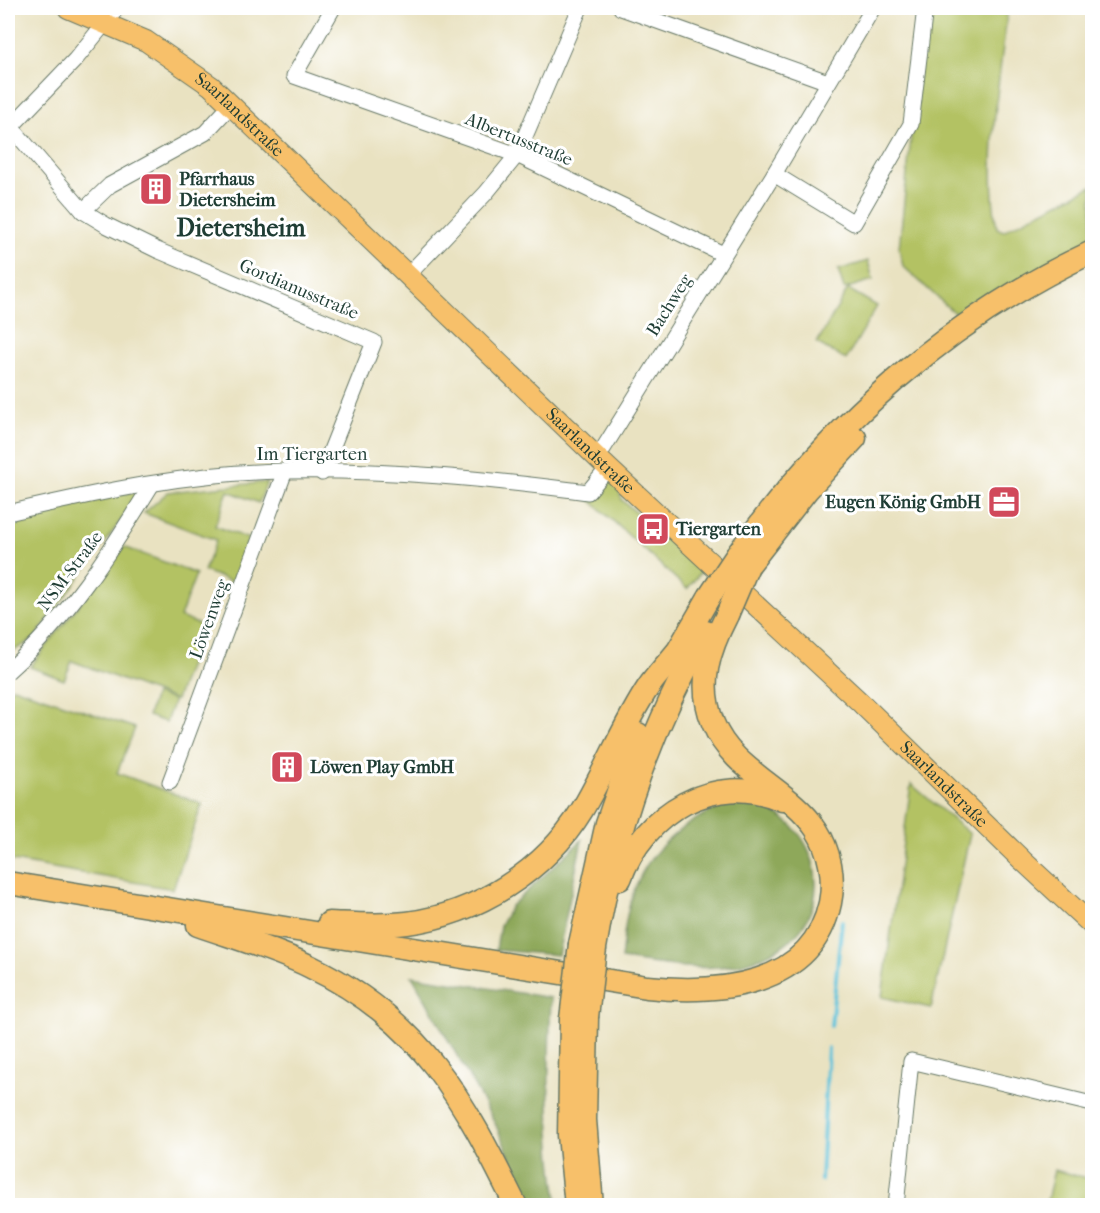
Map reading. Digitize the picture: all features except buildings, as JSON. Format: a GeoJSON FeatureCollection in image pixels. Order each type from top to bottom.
{"type":"FeatureCollection","features":[{"type":"Feature","properties":{"kind":"highway"},"geometry":{"type":"LineString","coordinates":[[591,942],[637,783],[670,702],[742,560],[813,459],[889,385],[979,315],[1051,272],[1092,252]]}},
{"type":"Feature","properties":{"kind":"highway"},"geometry":{"type":"LineString","coordinates":[[742,560],[828,467],[906,390],[999,321],[1092,267]]}},
{"type":"Feature","properties":{"kind":"highway"},"geometry":{"type":"LineString","coordinates":[[211,916],[389,924],[445,914],[481,901],[537,863],[568,831],[606,768],[649,686],[718,607]]}},
{"type":"Feature","properties":{"kind":"highway"},"geometry":{"type":"LineString","coordinates":[[8,883],[647,987],[710,990],[732,987],[768,976],[792,962],[810,945],[823,924],[831,895],[830,865],[823,842],[802,813],[731,752],[719,735],[710,715],[705,691],[706,666],[713,643],[718,607]]}},
{"type":"Feature","properties":{"kind":"highway"},"geometry":{"type":"LineString","coordinates":[[576,1206],[568,1096],[591,942],[597,859],[618,788],[644,720],[675,654]]}},
{"type":"Feature","properties":{"kind":"highway"},"geometry":{"type":"LineString","coordinates":[[591,942],[632,853],[651,828],[675,808],[702,795],[731,789],[756,791],[780,799],[802,813]]}},
{"type":"Feature","properties":{"kind":"highway"},"geometry":{"type":"LineString","coordinates":[[143,905],[293,959],[334,979],[376,1008],[413,1040],[446,1078],[472,1119],[516,1206]]}},
{"type":"Feature","properties":{"kind":"highway"},"geometry":{"type":"LineString","coordinates":[[579,1018],[592,1206]]}},
{"type":"Feature","properties":{"kind":"main road","name":"Saarlandstraße"},"geometry":{"type":"LineString","coordinates":[[68,8],[112,15],[186,67],[231,105],[603,463],[862,704],[1092,925]]}},
{"type":"Feature","properties":{"kind":"street","name":"Albertusstraße"},"geometry":{"type":"LineString","coordinates":[[333,8],[294,76],[516,155],[723,254]]}},
{"type":"Feature","properties":{"kind":"street"},"geometry":{"type":"LineString","coordinates":[[407,276],[486,193],[516,155],[580,8]]}},
{"type":"Feature","properties":{"kind":"street"},"geometry":{"type":"LineString","coordinates":[[621,8],[828,82]]}},
{"type":"Feature","properties":{"kind":"street","name":"Bachweg"},"geometry":{"type":"LineString","coordinates":[[603,463],[723,254],[774,174],[873,8]]}},
{"type":"Feature","properties":{"kind":"street"},"geometry":{"type":"LineString","coordinates":[[774,174],[854,223],[911,124],[925,8]]}},
{"type":"Feature","properties":{"kind":"street"},"geometry":{"type":"LineString","coordinates":[[9,129],[75,60],[112,15]]}},
{"type":"Feature","properties":{"kind":"street"},"geometry":{"type":"LineString","coordinates":[[83,211],[110,185],[205,133],[231,105]]}},
{"type":"Feature","properties":{"kind":"street","name":"Gordianusstraße"},"geometry":{"type":"LineString","coordinates":[[9,129],[83,211],[157,250],[374,342],[322,473]]}},
{"type":"Feature","properties":{"kind":"street","name":"Im Tiergarten"},"geometry":{"type":"LineString","coordinates":[[8,513],[152,484],[285,471],[451,477],[588,492],[603,463]]}},
{"type":"Feature","properties":{"kind":"street","name":"Löwenweg"},"geometry":{"type":"LineString","coordinates":[[170,782],[285,471]]}},
{"type":"Feature","properties":{"kind":"street","name":"NSM-Straße"},"geometry":{"type":"LineString","coordinates":[[8,671],[34,648],[65,611],[117,541],[152,484]]}},
{"type":"Feature","properties":{"kind":"street"},"geometry":{"type":"LineString","coordinates":[[899,1205],[911,1061],[1092,1104]]}},
{"type":"Feature","properties":{"kind":"green space"},"geometry":{"type":"Polygon","coordinates":[[[925,8],[1008,8],[993,147],[993,202],[997,228],[1003,231],[1092,186],[1092,242],[961,319],[903,266],[899,248],[925,8]]]}},
{"type":"Feature","properties":{"kind":"green space"},"geometry":{"type":"Polygon","coordinates":[[[868,261],[873,280],[844,289],[838,270],[868,261]]]}},
{"type":"Feature","properties":{"kind":"green space"},"geometry":{"type":"Polygon","coordinates":[[[848,289],[877,306],[846,360],[817,343],[848,289]]]}},
{"type":"Feature","properties":{"kind":"green space"},"geometry":{"type":"Polygon","coordinates":[[[608,480],[616,481],[622,500],[655,529],[663,525],[706,566],[687,589],[586,496],[608,480]]]}},
{"type":"Feature","properties":{"kind":"green space"},"geometry":{"type":"Polygon","coordinates":[[[267,482],[259,503],[228,491],[215,526],[249,539],[233,582],[204,571],[216,540],[144,513],[168,492],[267,482]]]}},
{"type":"Feature","properties":{"kind":"green space"},"geometry":{"type":"Polygon","coordinates":[[[144,489],[34,639],[8,654],[8,519],[144,489]]]}},
{"type":"Feature","properties":{"kind":"green space"},"geometry":{"type":"Polygon","coordinates":[[[124,547],[196,574],[180,617],[203,626],[176,700],[72,661],[64,680],[30,667],[124,547]]]}},
{"type":"Feature","properties":{"kind":"green space"},"geometry":{"type":"Polygon","coordinates":[[[13,687],[135,728],[117,773],[202,804],[173,889],[8,860],[8,692],[13,687]]]}},
{"type":"Feature","properties":{"kind":"green space"},"geometry":{"type":"Polygon","coordinates":[[[155,694],[174,700],[166,722],[148,716],[155,694]]]}},
{"type":"Feature","properties":{"kind":"green space"},"geometry":{"type":"Polygon","coordinates":[[[911,784],[970,834],[931,1008],[882,997],[911,784]]]}},
{"type":"Feature","properties":{"kind":"green space"},"geometry":{"type":"Polygon","coordinates":[[[727,805],[758,807],[776,814],[789,823],[807,847],[813,861],[815,892],[812,907],[801,929],[771,953],[729,966],[682,967],[621,959],[630,903],[636,886],[651,859],[685,826],[727,805]]]}},
{"type":"Feature","properties":{"kind":"green space"},"geometry":{"type":"Polygon","coordinates":[[[582,840],[558,955],[496,950],[500,926],[511,906],[582,840]]]}},
{"type":"Feature","properties":{"kind":"green space"},"geometry":{"type":"Polygon","coordinates":[[[412,976],[551,998],[550,1128],[558,1205],[531,1205],[494,1121],[412,976]]]}},
{"type":"Feature","properties":{"kind":"green space"},"geometry":{"type":"Polygon","coordinates":[[[1054,1170],[1092,1179],[1092,1205],[1046,1205],[1054,1170]]]}},
{"type":"Feature","properties":{"kind":"waterway"},"geometry":{"type":"LineString","coordinates":[[831,1026],[842,921]]}},
{"type":"Feature","properties":{"kind":"waterway"},"geometry":{"type":"LineString","coordinates":[[821,1180],[828,1048]]}},
{"type":"Feature","properties":{"kind":"place","name":"Pfarrhaus Dietersheim"},"geometry":{"type":"Point","coordinates":[156,189]}},
{"type":"Feature","properties":{"kind":"place","name":"Eugen König GmbH"},"geometry":{"type":"Point","coordinates":[1004,502]}},
{"type":"Feature","properties":{"kind":"place","name":"Tiergarten"},"geometry":{"type":"Point","coordinates":[653,529]}},
{"type":"Feature","properties":{"kind":"place","name":"Löwen Play GmbH"},"geometry":{"type":"Point","coordinates":[287,767]}},
{"type":"Feature","properties":{"kind":"district","name":"Dietersheim"},"geometry":{"type":"Point","coordinates":[241,228]}}]}
